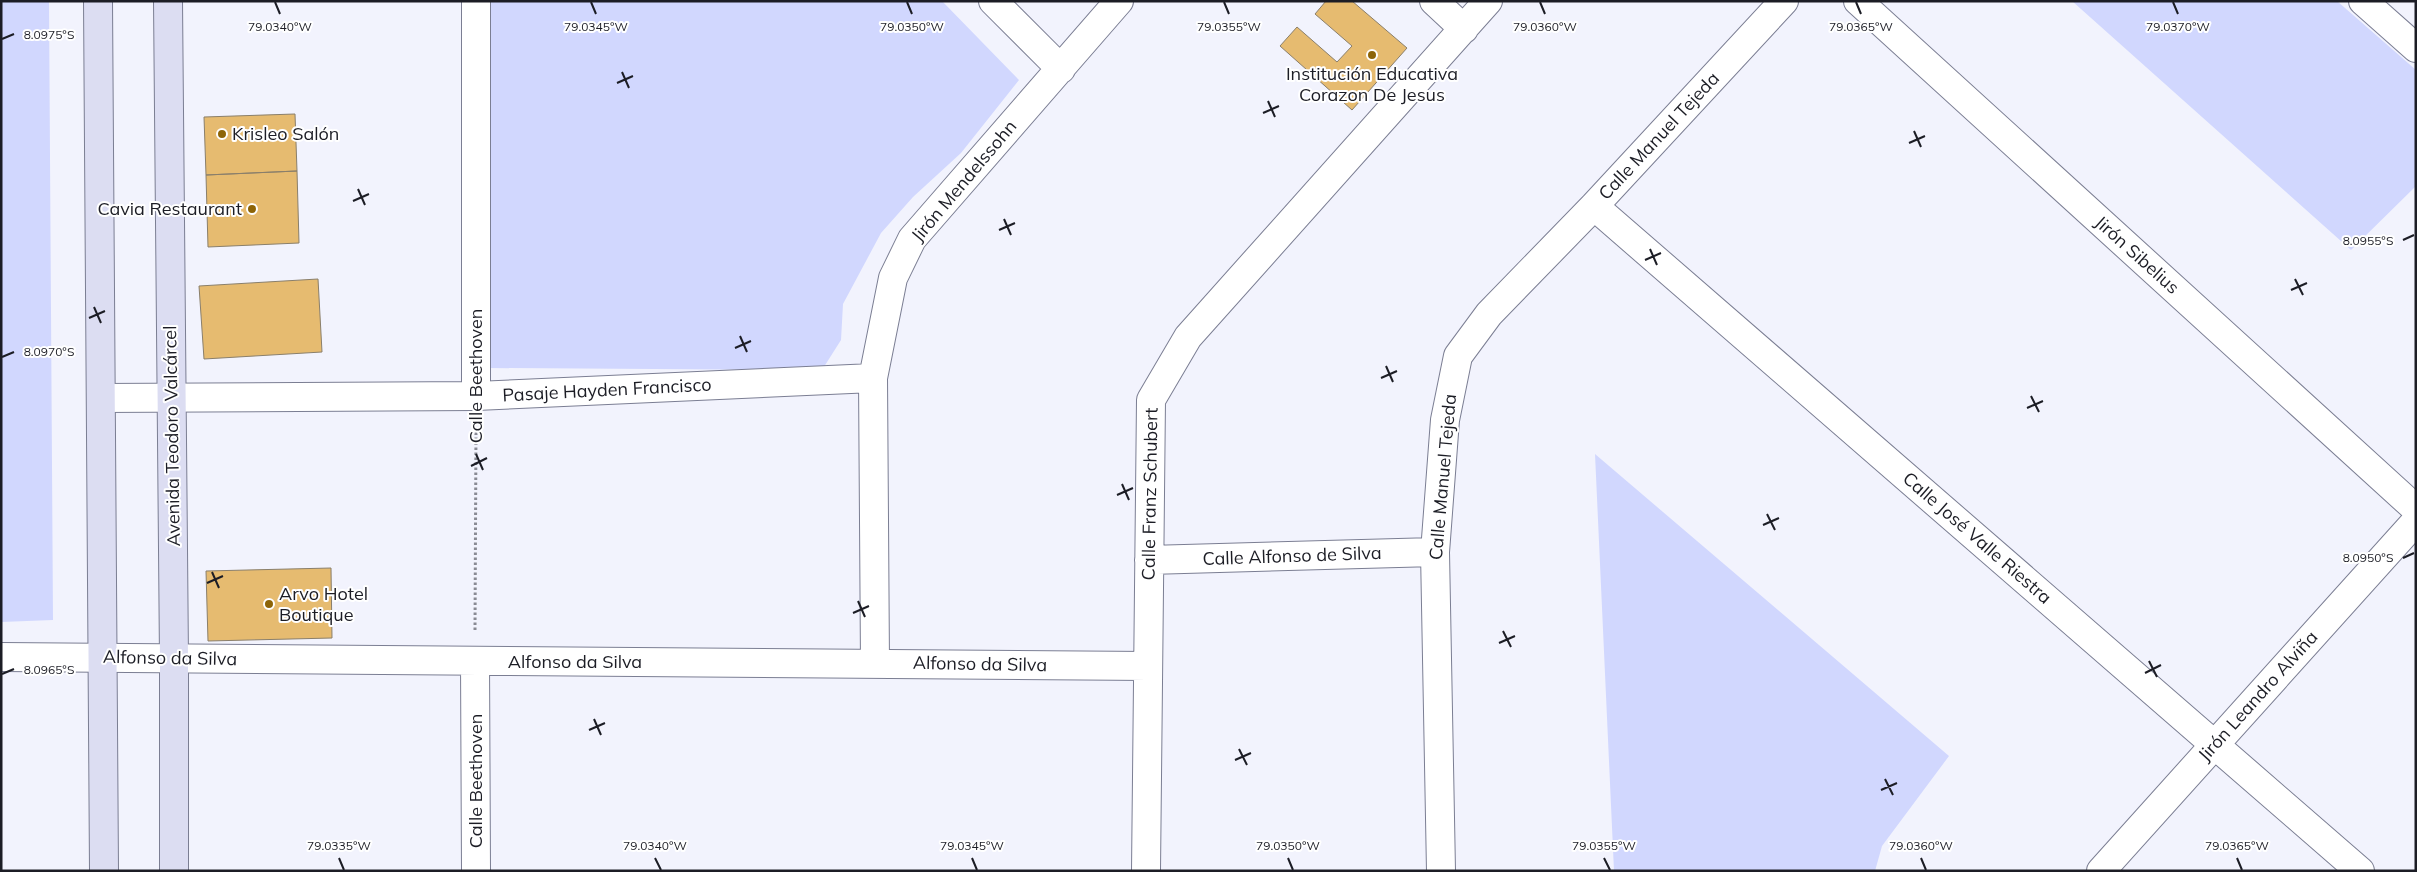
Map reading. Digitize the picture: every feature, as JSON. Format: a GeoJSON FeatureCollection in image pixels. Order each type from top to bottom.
{"type":"FeatureCollection","features":[{"type":"Feature","properties":{"kind":"street"},"geometry":{"type":"LineString","coordinates":[[98,1],[104,871]]}},
{"type":"Feature","properties":{"kind":"street","name":"Avenida Teodoro Valcárcel"},"geometry":{"type":"LineString","coordinates":[[168,1],[174,871]]}},
{"type":"Feature","properties":{"kind":"street","name":"Calle Beethoven"},"geometry":{"type":"LineString","coordinates":[[476,1],[476,396]]}},
{"type":"Feature","properties":{"kind":"street"},"geometry":{"type":"LineString","coordinates":[[993,1],[1061,68]]}},
{"type":"Feature","properties":{"kind":"street","name":"Jirón Mendelssohn"},"geometry":{"type":"LineString","coordinates":[[875,663],[873,378],[893,278],[912,239],[1119,1]]}},
{"type":"Feature","properties":{"kind":"street"},"geometry":{"type":"LineString","coordinates":[[1434,1],[1464,28]]}},
{"type":"Feature","properties":{"kind":"street","name":"Calle Franz Schubert"},"geometry":{"type":"LineString","coordinates":[[1146,871],[1151,400],[1188,337],[1488,1]]}},
{"type":"Feature","properties":{"kind":"street","name":"Calle Manuel Tejeda"},"geometry":{"type":"LineString","coordinates":[[1441,871],[1435,552],[1445,420],[1458,356],[1488,314],[1594,206],[1784,1]]}},
{"type":"Feature","properties":{"kind":"street","name":"Jirón Sibelius"},"geometry":{"type":"LineString","coordinates":[[1858,1],[2416,509]]}},
{"type":"Feature","properties":{"kind":"street"},"geometry":{"type":"LineString","coordinates":[[2363,1],[2416,48]]}},
{"type":"Feature","properties":{"kind":"street","name":"Calle José Valle Riestra"},"geometry":{"type":"LineString","coordinates":[[1594,206],[2360,871]]}},
{"type":"Feature","properties":{"kind":"street","name":"Pasaje Hayden Francisco"},"geometry":{"type":"LineString","coordinates":[[101,398],[476,396],[873,378]]}},
{"type":"Feature","properties":{"kind":"street","name":"Jirón Leandro Alviña"},"geometry":{"type":"LineString","coordinates":[[2101,871],[2416,521]]}},
{"type":"Feature","properties":{"kind":"street","name":"Calle Alfonso de Silva"},"geometry":{"type":"LineString","coordinates":[[1149,560],[1435,552]]}},
{"type":"Feature","properties":{"kind":"street","name":"Alfonso da Silva"},"geometry":{"type":"LineString","coordinates":[[1,657],[1148,666]]}},
{"type":"Feature","properties":{"kind":"street","name":"Calle Beethoven"},"geometry":{"type":"LineString","coordinates":[[475,661],[476,871]]}},
{"type":"Feature","properties":{"kind":"path","name":"Calle Beethoven"},"geometry":{"type":"LineString","coordinates":[[475,661],[476,396]]}},
{"type":"Feature","properties":{"kind":"shaded area"},"geometry":{"type":"Polygon","coordinates":[[[1,1],[49,1],[53,620],[1,622],[1,1]]]}},
{"type":"Feature","properties":{"kind":"shaded area"},"geometry":{"type":"Polygon","coordinates":[[[490,1],[942,1],[1019,80],[961,153],[913,197],[881,233],[843,304],[841,340],[822,370],[489,368],[490,1]]]}},
{"type":"Feature","properties":{"kind":"shaded area"},"geometry":{"type":"Polygon","coordinates":[[[2072,1],[2337,1],[2416,70],[2416,186],[2351,250],[2072,1]]]}},
{"type":"Feature","properties":{"kind":"shaded area"},"geometry":{"type":"Polygon","coordinates":[[[1595,454],[1949,756],[1882,846],[1875,871],[1614,871],[1595,454]]]}},
{"type":"Feature","properties":{"kind":"building","name":"Institución Educativa Corazon De Jesus"},"geometry":{"type":"Polygon","coordinates":[[[1326,1],[1352,1],[1407,48],[1352,110],[1280,46],[1297,27],[1337,62],[1352,46],[1315,14],[1326,1]]]}},
{"type":"Feature","properties":{"kind":"building"},"geometry":{"type":"Polygon","coordinates":[[[295,114],[297,171],[206,175],[204,117],[295,114]]]}},
{"type":"Feature","properties":{"kind":"building","name":"Cavia Restaurant"},"geometry":{"type":"Polygon","coordinates":[[[297,171],[299,243],[208,247],[206,175],[297,171]]]}},
{"type":"Feature","properties":{"kind":"building"},"geometry":{"type":"Polygon","coordinates":[[[318,279],[322,352],[204,359],[199,286],[318,279]]]}},
{"type":"Feature","properties":{"kind":"building","name":"Arvo Hotel Boutique"},"geometry":{"type":"Polygon","coordinates":[[[331,568],[332,638],[208,641],[206,571],[331,568]]]}},
{"type":"Feature","properties":{"kind":"place","name":"Institución Educativa Corazon De Jesus"},"geometry":{"type":"Point","coordinates":[1372,55]}},
{"type":"Feature","properties":{"kind":"place","name":"Krisleo Salón"},"geometry":{"type":"Point","coordinates":[222,134]}},
{"type":"Feature","properties":{"kind":"place","name":"Cavia Restaurant"},"geometry":{"type":"Point","coordinates":[252,209]}},
{"type":"Feature","properties":{"kind":"place","name":"Arvo Hotel Boutique"},"geometry":{"type":"Point","coordinates":[269,604]}}]}
